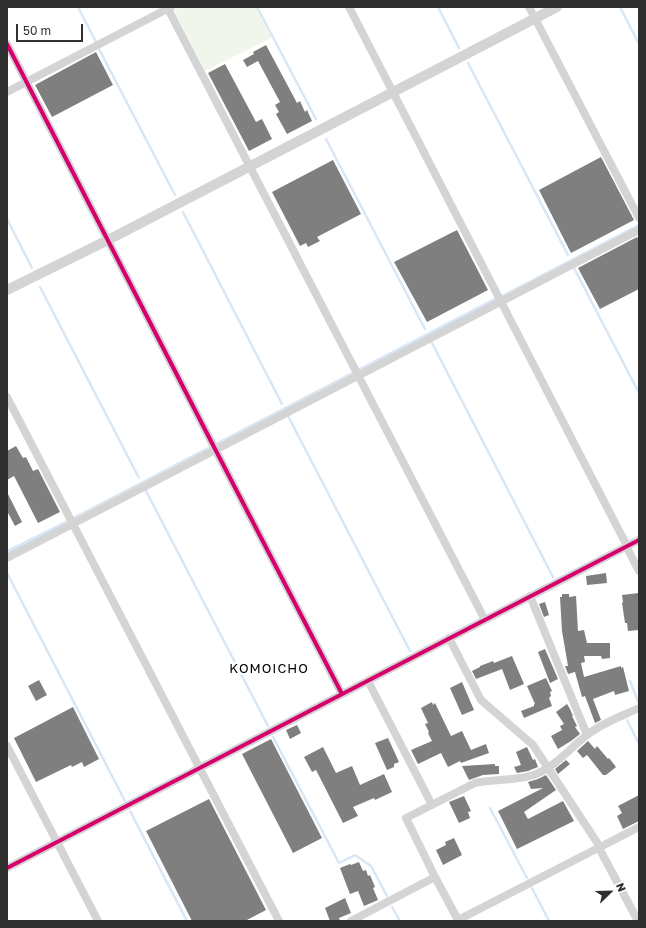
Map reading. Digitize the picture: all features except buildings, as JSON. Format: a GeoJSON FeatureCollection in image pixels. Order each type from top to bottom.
{"type":"FeatureCollection","features":[{"type":"Feature","properties":{"kind":"street"},"geometry":{"type":"LineString","coordinates":[[349,7],[639,571]]}},
{"type":"Feature","properties":{"kind":"street"},"geometry":{"type":"LineString","coordinates":[[529,7],[639,218]]}},
{"type":"Feature","properties":{"kind":"street"},"geometry":{"type":"LineString","coordinates":[[7,290],[108,240],[557,7]]}},
{"type":"Feature","properties":{"kind":"street"},"geometry":{"type":"LineString","coordinates":[[7,92],[169,8],[356,373],[485,620]]}},
{"type":"Feature","properties":{"kind":"street"},"geometry":{"type":"LineString","coordinates":[[7,44],[342,694]]}},
{"type":"Feature","properties":{"kind":"street"},"geometry":{"type":"LineString","coordinates":[[7,558],[71,521],[356,373],[502,302],[639,230]]}},
{"type":"Feature","properties":{"kind":"street"},"geometry":{"type":"LineString","coordinates":[[7,397],[279,921]]}},
{"type":"Feature","properties":{"kind":"street"},"geometry":{"type":"LineString","coordinates":[[7,868],[639,540]]}},
{"type":"Feature","properties":{"kind":"street"},"geometry":{"type":"LineString","coordinates":[[530,596],[587,735]]}},
{"type":"Feature","properties":{"kind":"street"},"geometry":{"type":"LineString","coordinates":[[449,638],[481,700],[533,745],[600,847],[638,921]]}},
{"type":"Feature","properties":{"kind":"street"},"geometry":{"type":"LineString","coordinates":[[368,681],[432,805]]}},
{"type":"Feature","properties":{"kind":"street"},"geometry":{"type":"LineString","coordinates":[[639,708],[596,729],[548,768],[526,778],[475,783],[406,818],[458,920],[639,827]]}},
{"type":"Feature","properties":{"kind":"street"},"geometry":{"type":"LineString","coordinates":[[7,746],[98,921]]}},
{"type":"Feature","properties":{"kind":"street"},"geometry":{"type":"LineString","coordinates":[[351,921],[435,877]]}},
{"type":"Feature","properties":{"kind":"shaded area"},"geometry":{"type":"Polygon","coordinates":[[[180,7],[257,7],[273,37],[205,71],[174,10],[180,7]]]}},
{"type":"Feature","properties":{"kind":"water"},"geometry":{"type":"Polygon","coordinates":[[[496,297],[497,300],[7,554],[7,550],[496,297]]]}},
{"type":"Feature","properties":{"kind":"waterway"},"geometry":{"type":"LineString","coordinates":[[78,7],[96,42]]}},
{"type":"Feature","properties":{"kind":"waterway"},"geometry":{"type":"LineString","coordinates":[[257,7],[316,119]]}},
{"type":"Feature","properties":{"kind":"waterway"},"geometry":{"type":"LineString","coordinates":[[438,7],[459,48]]}},
{"type":"Feature","properties":{"kind":"waterway"},"geometry":{"type":"LineString","coordinates":[[620,7],[639,44]]}},
{"type":"Feature","properties":{"kind":"waterway"},"geometry":{"type":"LineString","coordinates":[[99,49],[175,195]]}},
{"type":"Feature","properties":{"kind":"waterway"},"geometry":{"type":"LineString","coordinates":[[468,63],[568,255]]}},
{"type":"Feature","properties":{"kind":"waterway"},"geometry":{"type":"LineString","coordinates":[[326,139],[425,329]]}},
{"type":"Feature","properties":{"kind":"waterway"},"geometry":{"type":"LineString","coordinates":[[183,212],[282,404]]}},
{"type":"Feature","properties":{"kind":"waterway"},"geometry":{"type":"LineString","coordinates":[[7,219],[32,268]]}},
{"type":"Feature","properties":{"kind":"waterway"},"geometry":{"type":"LineString","coordinates":[[502,296],[639,225]]}},
{"type":"Feature","properties":{"kind":"waterway"},"geometry":{"type":"LineString","coordinates":[[574,268],[639,393]]}},
{"type":"Feature","properties":{"kind":"waterway"},"geometry":{"type":"LineString","coordinates":[[40,287],[139,478]]}},
{"type":"Feature","properties":{"kind":"waterway"},"geometry":{"type":"LineString","coordinates":[[432,343],[553,577]]}},
{"type":"Feature","properties":{"kind":"waterway"},"geometry":{"type":"LineString","coordinates":[[288,416],[410,651]]}},
{"type":"Feature","properties":{"kind":"waterway"},"geometry":{"type":"LineString","coordinates":[[145,489],[268,726]]}},
{"type":"Feature","properties":{"kind":"waterway"},"geometry":{"type":"LineString","coordinates":[[7,573],[125,801]]}},
{"type":"Feature","properties":{"kind":"waterway"},"geometry":{"type":"LineString","coordinates":[[630,681],[639,704]]}},
{"type":"Feature","properties":{"kind":"waterway"},"geometry":{"type":"LineString","coordinates":[[627,720],[639,744]]}},
{"type":"Feature","properties":{"kind":"waterway"},"geometry":{"type":"LineString","coordinates":[[273,737],[339,863],[355,855],[371,866],[387,896]]}},
{"type":"Feature","properties":{"kind":"waterway"},"geometry":{"type":"LineString","coordinates":[[490,808],[527,878]]}},
{"type":"Feature","properties":{"kind":"waterway"},"geometry":{"type":"LineString","coordinates":[[130,811],[187,921]]}},
{"type":"Feature","properties":{"kind":"waterway"},"geometry":{"type":"LineString","coordinates":[[532,888],[549,921]]}},
{"type":"Feature","properties":{"kind":"waterway"},"geometry":{"type":"LineString","coordinates":[[392,907],[400,921]]}},
{"type":"Feature","properties":{"kind":"cycle path"},"geometry":{"type":"LineString","coordinates":[[7,44],[342,694]]}},
{"type":"Feature","properties":{"kind":"cycle path"},"geometry":{"type":"LineString","coordinates":[[7,868],[639,540]]}},
{"type":"Feature","properties":{"kind":"district","name":"KOMOICHO"},"geometry":{"type":"Point","coordinates":[269,669]}}]}
